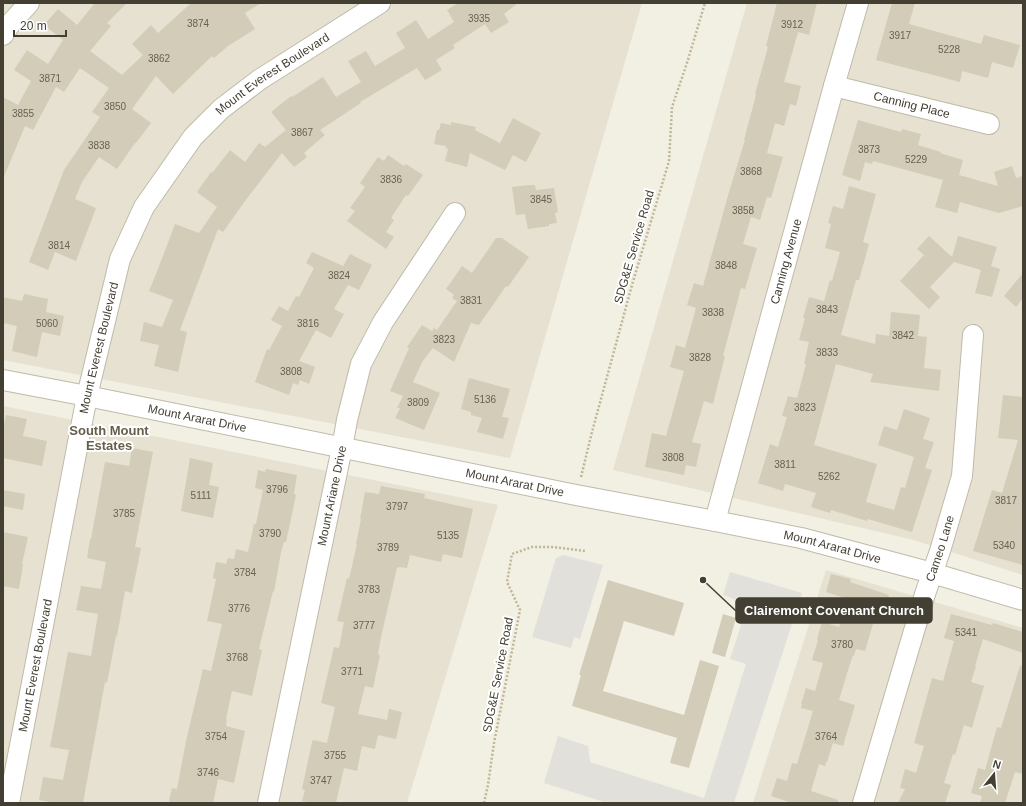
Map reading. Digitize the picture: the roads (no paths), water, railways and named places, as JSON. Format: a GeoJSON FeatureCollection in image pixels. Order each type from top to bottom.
{"type":"FeatureCollection","features":[{"type":"Feature","properties":{"kind":"street"},"geometry":{"type":"LineString","coordinates":[[3,35],[11,23],[29,3]]}},
{"type":"Feature","properties":{"kind":"street","name":"Mount Everest Boulevard"},"geometry":{"type":"LineString","coordinates":[[9,803],[87,396],[120,259],[144,207],[193,137],[221,109],[259,80],[380,3]]}},
{"type":"Feature","properties":{"kind":"street","name":"Canning Avenue"},"geometry":{"type":"LineString","coordinates":[[715,521],[858,3]]}},
{"type":"Feature","properties":{"kind":"street","name":"Canning Place"},"geometry":{"type":"LineString","coordinates":[[834,86],[989,124]]}},
{"type":"Feature","properties":{"kind":"street","name":"Mount Ariane Drive"},"geometry":{"type":"LineString","coordinates":[[268,803],[347,420],[361,364],[383,322],[455,213]]}},
{"type":"Feature","properties":{"kind":"street","name":"Cameo Lane"},"geometry":{"type":"LineString","coordinates":[[863,803],[962,476],[974,335]]}},
{"type":"Feature","properties":{"kind":"street","name":"Mount Ararat Drive"},"geometry":{"type":"LineString","coordinates":[[3,380],[576,495],[801,538],[932,573],[1023,600]]}},
{"type":"Feature","properties":{"kind":"place","name":"Clairemont Covenant Church"},"geometry":{"type":"Point","coordinates":[703,580]}},
{"type":"Feature","properties":{"kind":"district","name":"South Mount Estates"},"geometry":{"type":"Point","coordinates":[109,438]}}]}
